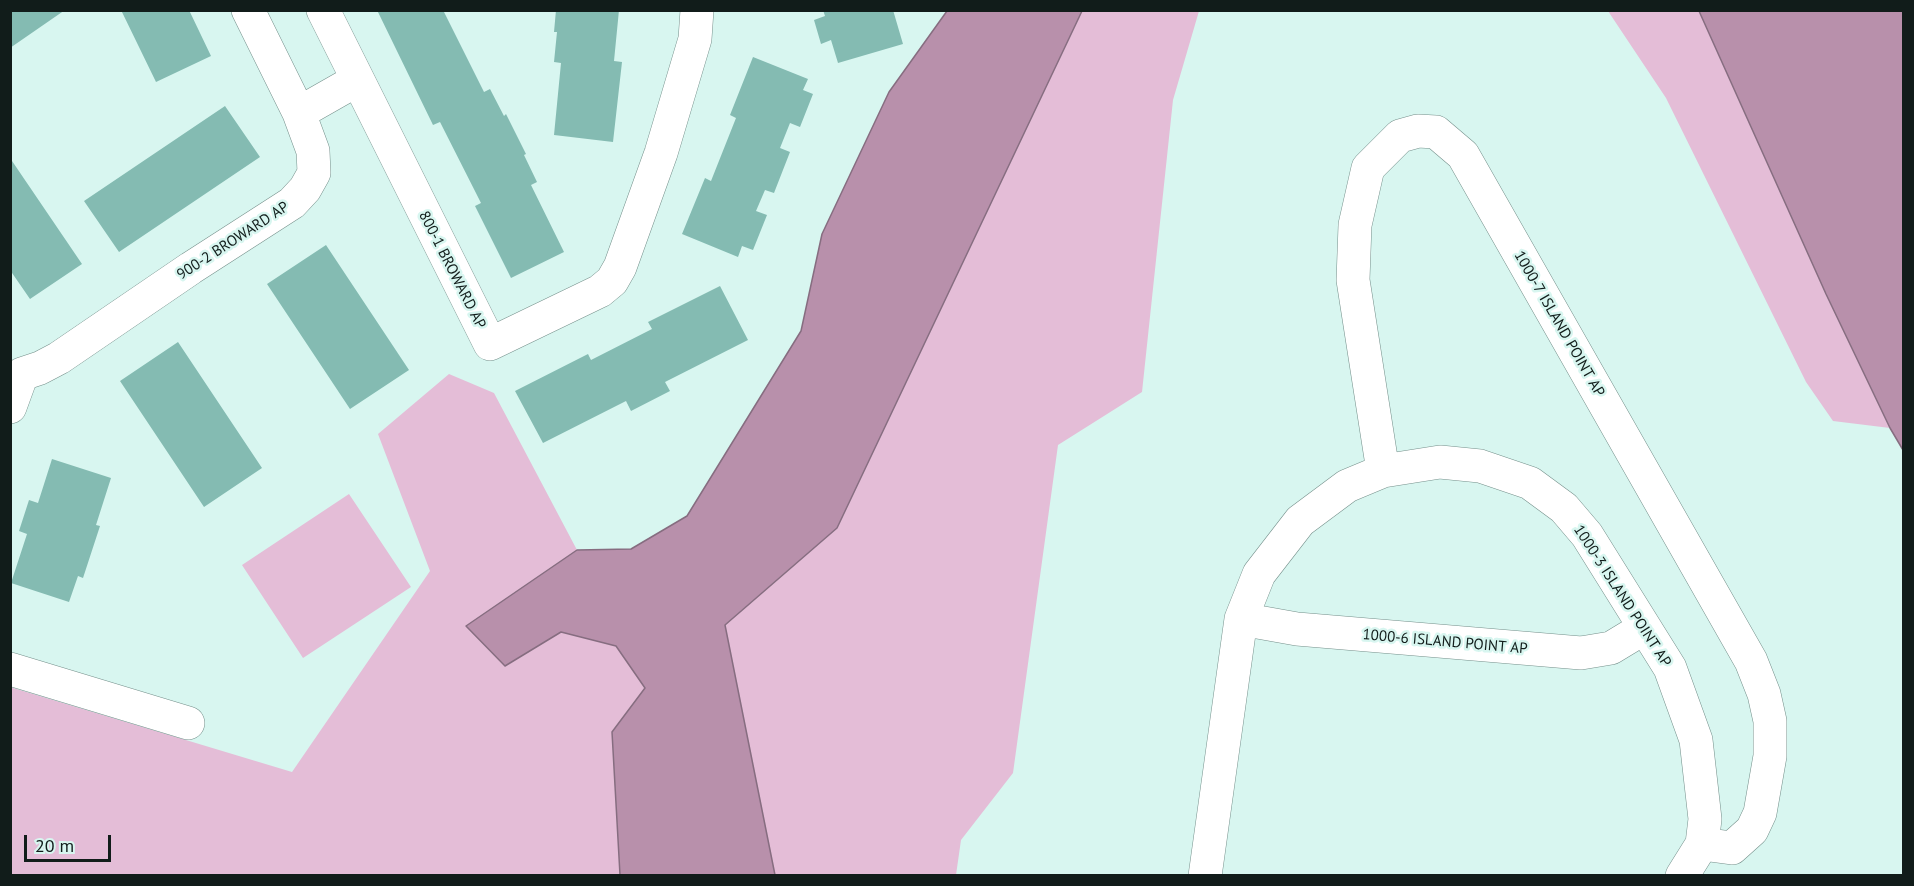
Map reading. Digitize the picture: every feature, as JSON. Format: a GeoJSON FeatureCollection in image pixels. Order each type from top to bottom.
{"type":"FeatureCollection","features":[{"type":"Feature","properties":{"kind":"street","name":"900-2 BROWARD AP"},"geometry":{"type":"LineString","coordinates":[[10,407],[16,369],[40,368],[59,358],[191,268],[292,203],[305,189],[314,173],[313,150],[299,113],[248,10]]}},
{"type":"Feature","properties":{"kind":"street","name":"800-1 BROWARD AP"},"geometry":{"type":"LineString","coordinates":[[323,10],[490,344],[600,291],[612,281],[620,267],[661,153],[695,39],[697,10]]}},
{"type":"Feature","properties":{"kind":"street"},"geometry":{"type":"LineString","coordinates":[[299,113],[357,80]]}},
{"type":"Feature","properties":{"kind":"street","name":"1000-7 ISLAND POINT AP"},"geometry":{"type":"LineString","coordinates":[[1383,471],[1353,280],[1355,225],[1368,168],[1400,136],[1418,131],[1436,132],[1463,155],[1751,661],[1764,694],[1770,721],[1770,756],[1760,813],[1752,830],[1732,848],[1702,844]]}},
{"type":"Feature","properties":{"kind":"street","name":"1000-3 ISLAND POINT AP"},"geometry":{"type":"LineString","coordinates":[[1205,876],[1241,619],[1259,574],[1300,521],[1347,486],[1383,471],[1440,462],[1480,466],[1530,483],[1564,508],[1587,535],[1670,668],[1696,740],[1705,819],[1702,844]]}},
{"type":"Feature","properties":{"kind":"street","name":"1000-6 ISLAND POINT AP"},"geometry":{"type":"LineString","coordinates":[[1241,619],[1297,629],[1581,653],[1611,648],[1644,627]]}},
{"type":"Feature","properties":{"kind":"street"},"geometry":{"type":"LineString","coordinates":[[10,669],[188,723]]}},
{"type":"Feature","properties":{"kind":"street"},"geometry":{"type":"LineString","coordinates":[[1682,876],[1702,844]]}},
{"type":"Feature","properties":{"kind":"shaded area"},"geometry":{"type":"Polygon","coordinates":[[[947,11],[1082,11],[837,528],[725,625],[775,875],[620,875],[612,732],[645,688],[616,646],[561,632],[505,666],[466,626],[577,550],[631,549],[687,516],[801,331],[822,234],[889,92],[947,11]]]}},
{"type":"Feature","properties":{"kind":"shaded area"},"geometry":{"type":"Polygon","coordinates":[[[1082,11],[1199,11],[1173,100],[1142,392],[1058,445],[1013,773],[961,840],[956,875],[775,875],[725,625],[837,528],[1082,11]]]}},
{"type":"Feature","properties":{"kind":"shaded area"},"geometry":{"type":"Polygon","coordinates":[[[1608,11],[1699,11],[1826,294],[1890,428],[1833,421],[1806,382],[1666,98],[1608,11]]]}},
{"type":"Feature","properties":{"kind":"shaded area"},"geometry":{"type":"Polygon","coordinates":[[[1699,11],[1903,11],[1903,450],[1890,428],[1826,294],[1699,11]]]}},
{"type":"Feature","properties":{"kind":"shaded area"},"geometry":{"type":"Polygon","coordinates":[[[449,374],[494,393],[577,550],[467,626],[505,666],[561,632],[616,646],[646,688],[612,732],[620,875],[11,875],[10,687],[292,772],[430,571],[378,434],[449,374]]]}},
{"type":"Feature","properties":{"kind":"shaded area"},"geometry":{"type":"Polygon","coordinates":[[[349,494],[411,587],[303,658],[242,565],[349,494]]]}},
{"type":"Feature","properties":{"kind":"building"},"geometry":{"type":"Polygon","coordinates":[[[10,10],[65,10],[10,48],[10,10]]]}},
{"type":"Feature","properties":{"kind":"building"},"geometry":{"type":"Polygon","coordinates":[[[121,10],[189,10],[211,56],[156,82],[121,10]]]}},
{"type":"Feature","properties":{"kind":"building"},"geometry":{"type":"Polygon","coordinates":[[[377,10],[443,10],[484,92],[490,89],[504,116],[506,114],[526,154],[524,155],[537,182],[531,185],[564,252],[511,278],[475,206],[481,203],[440,122],[433,125],[377,10]]]}},
{"type":"Feature","properties":{"kind":"building"},"geometry":{"type":"Polygon","coordinates":[[[556,10],[619,10],[614,61],[622,62],[613,142],[554,135],[561,63],[554,62],[557,32],[554,32],[556,10]]]}},
{"type":"Feature","properties":{"kind":"building"},"geometry":{"type":"Polygon","coordinates":[[[823,10],[893,10],[903,44],[838,63],[831,40],[821,44],[814,20],[825,16],[823,10]]]}},
{"type":"Feature","properties":{"kind":"building"},"geometry":{"type":"Polygon","coordinates":[[[753,57],[808,79],[803,90],[813,94],[800,127],[790,123],[780,148],[790,152],[774,193],[765,190],[756,211],[767,215],[753,250],[742,246],[738,257],[682,234],[705,178],[711,181],[736,118],[730,115],[753,57]]]}},
{"type":"Feature","properties":{"kind":"building"},"geometry":{"type":"Polygon","coordinates":[[[225,106],[260,157],[119,252],[84,201],[225,106]]]}},
{"type":"Feature","properties":{"kind":"building"},"geometry":{"type":"Polygon","coordinates":[[[10,158],[82,264],[30,299],[10,270],[10,158]]]}},
{"type":"Feature","properties":{"kind":"building"},"geometry":{"type":"Polygon","coordinates":[[[326,245],[409,370],[350,409],[267,284],[326,245]]]}},
{"type":"Feature","properties":{"kind":"building"},"geometry":{"type":"Polygon","coordinates":[[[720,286],[748,340],[665,382],[670,391],[631,411],[626,401],[543,443],[515,391],[588,354],[591,360],[652,329],[648,322],[720,286]]]}},
{"type":"Feature","properties":{"kind":"building"},"geometry":{"type":"Polygon","coordinates":[[[178,342],[262,468],[204,507],[120,381],[178,342]]]}},
{"type":"Feature","properties":{"kind":"building"},"geometry":{"type":"Polygon","coordinates":[[[52,459],[111,478],[96,525],[100,526],[83,578],[78,576],[69,602],[11,583],[27,534],[19,531],[29,500],[38,503],[52,459]]]}}]}
